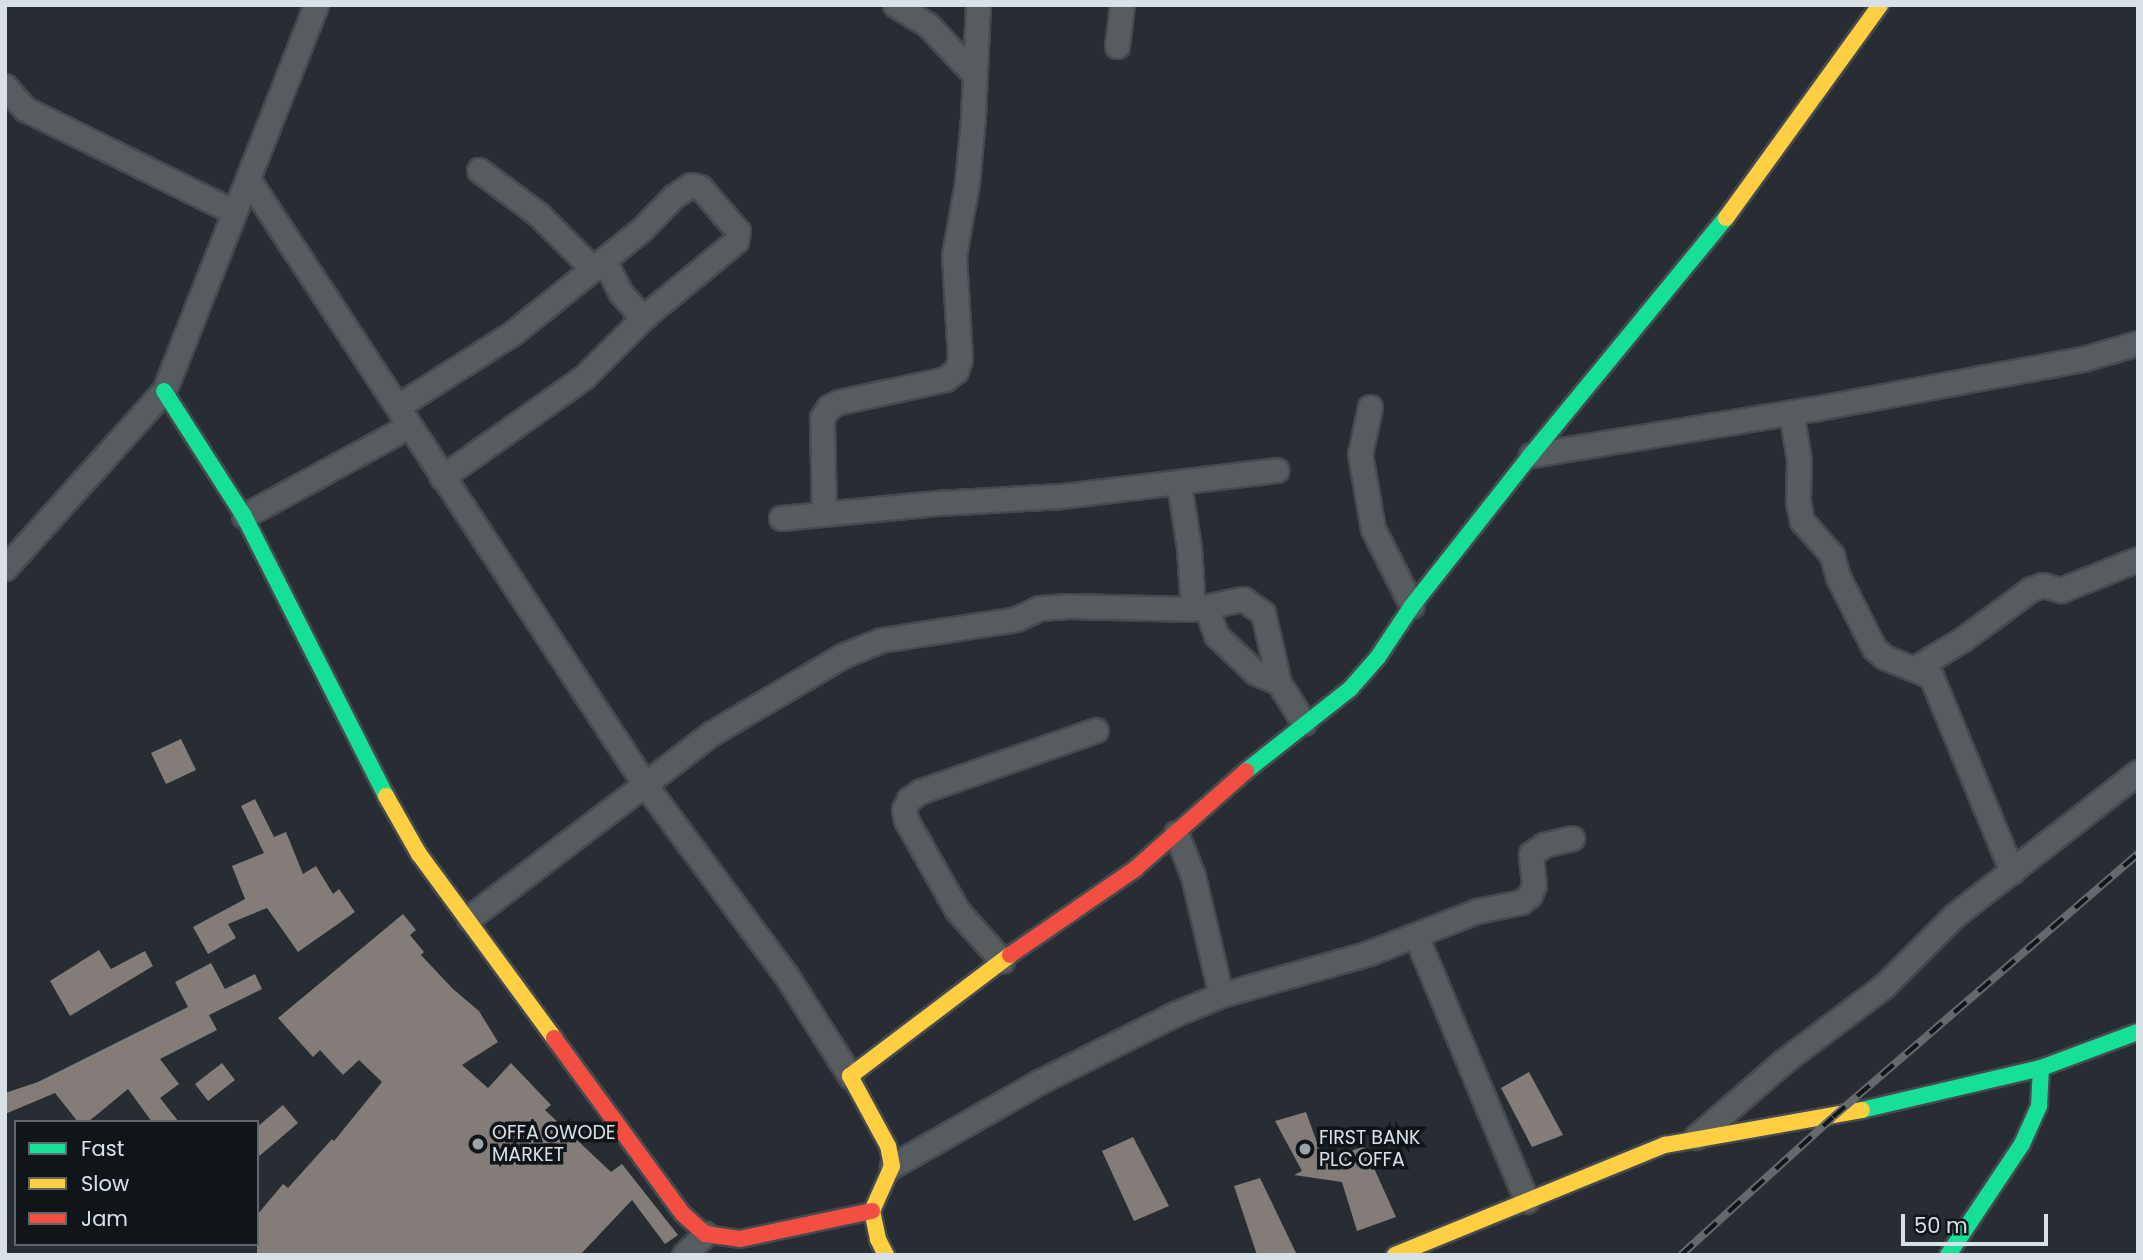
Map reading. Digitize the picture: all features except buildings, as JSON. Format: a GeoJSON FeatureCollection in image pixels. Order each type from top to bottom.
{"type":"FeatureCollection","features":[{"type":"Feature","properties":{"kind":"street"},"geometry":{"type":"LineString","coordinates":[[5,568],[164,391],[316,5]]}},
{"type":"Feature","properties":{"kind":"street"},"geometry":{"type":"LineString","coordinates":[[895,5],[927,24],[975,75]]}},
{"type":"Feature","properties":{"kind":"street"},"geometry":{"type":"LineString","coordinates":[[824,514],[822,418],[829,407],[839,402],[945,379],[956,371],[960,359],[954,255],[967,183],[978,5]]}},
{"type":"Feature","properties":{"kind":"street"},"geometry":{"type":"LineString","coordinates":[[1117,46],[1122,5]]}},
{"type":"Feature","properties":{"kind":"street"},"geometry":{"type":"LineString","coordinates":[[850,1076],[1002,961],[1135,869],[1304,723],[1350,689],[1378,657],[1412,606],[1531,454],[1725,219],[1880,5]]}},
{"type":"Feature","properties":{"kind":"street"},"geometry":{"type":"LineString","coordinates":[[5,86],[25,109],[234,212]]}},
{"type":"Feature","properties":{"kind":"street"},"geometry":{"type":"LineString","coordinates":[[480,170],[598,264],[635,309],[646,316]]}},
{"type":"Feature","properties":{"kind":"street"},"geometry":{"type":"LineString","coordinates":[[248,179],[646,786],[786,975],[850,1076],[888,1146],[892,1166],[872,1211],[878,1239],[886,1255]]}},
{"type":"Feature","properties":{"kind":"street"},"geometry":{"type":"LineString","coordinates":[[244,516],[404,416],[642,229],[674,196],[691,185],[700,187],[738,231],[736,241],[646,316],[584,377],[442,477]]}},
{"type":"Feature","properties":{"kind":"street"},"geometry":{"type":"LineString","coordinates":[[1531,454],[1791,412],[2083,359],[2138,344]]}},
{"type":"Feature","properties":{"kind":"street"},"geometry":{"type":"LineString","coordinates":[[164,391],[244,516],[266,566],[370,768],[419,854],[469,918],[683,1214],[705,1234],[740,1239],[872,1211]]}},
{"type":"Feature","properties":{"kind":"street"},"geometry":{"type":"LineString","coordinates":[[1370,407],[1360,454],[1373,529],[1412,606]]}},
{"type":"Feature","properties":{"kind":"street"},"geometry":{"type":"LineString","coordinates":[[1791,412],[1799,460],[1798,501],[1801,521],[1832,555],[1838,577],[1874,648],[1884,657],[1931,676],[2012,872]]}},
{"type":"Feature","properties":{"kind":"street"},"geometry":{"type":"LineString","coordinates":[[781,518],[937,503],[1062,496],[1179,484],[1276,470]]}},
{"type":"Feature","properties":{"kind":"street"},"geometry":{"type":"LineString","coordinates":[[1179,484],[1200,608],[1216,635],[1256,673],[1279,683]]}},
{"type":"Feature","properties":{"kind":"street"},"geometry":{"type":"LineString","coordinates":[[1915,668],[1963,639],[2031,589],[2043,585],[2061,590],[2138,559]]}},
{"type":"Feature","properties":{"kind":"street"},"geometry":{"type":"LineString","coordinates":[[469,918],[646,786],[712,733],[842,656],[881,640],[1016,619],[1040,608],[1200,608],[1243,599],[1264,613],[1279,683],[1304,723]]}},
{"type":"Feature","properties":{"kind":"street"},"geometry":{"type":"LineString","coordinates":[[1002,961],[957,910],[906,820],[904,809],[909,799],[920,791],[1096,730]]}},
{"type":"Feature","properties":{"kind":"street"},"geometry":{"type":"LineString","coordinates":[[1696,1137],[1784,1061],[1884,986],[1955,915],[2138,772]]}},
{"type":"Feature","properties":{"kind":"street"},"geometry":{"type":"LineString","coordinates":[[1176,833],[1193,876],[1221,995]]}},
{"type":"Feature","properties":{"kind":"street"},"geometry":{"type":"LineString","coordinates":[[892,1166],[1039,1082],[1175,1014],[1221,995],[1416,936],[1477,911],[1521,902],[1534,886],[1530,859],[1534,850],[1572,838]]}},
{"type":"Feature","properties":{"kind":"street"},"geometry":{"type":"LineString","coordinates":[[1416,936],[1527,1201]]}},
{"type":"Feature","properties":{"kind":"street"},"geometry":{"type":"LineString","coordinates":[[1395,1255],[1665,1145],[1696,1137],[1833,1117],[2041,1068],[2138,1032]]}},
{"type":"Feature","properties":{"kind":"street"},"geometry":{"type":"LineString","coordinates":[[1948,1255],[2022,1144],[2039,1106],[2041,1068]]}},
{"type":"Feature","properties":{"kind":"street"},"geometry":{"type":"LineString","coordinates":[[684,1255],[705,1234]]}},
{"type":"Feature","properties":{"kind":"railway"},"geometry":{"type":"LineString","coordinates":[[1681,1255],[1833,1117],[2138,854]]}},
{"type":"Feature","properties":{"kind":"traffic: fast"},"geometry":{"type":"LineString","coordinates":[[1246,771],[1350,689],[1378,657],[1412,606],[1531,455],[1726,218]]}},
{"type":"Feature","properties":{"kind":"traffic: fast"},"geometry":{"type":"LineString","coordinates":[[164,391],[244,516],[386,796]]}},
{"type":"Feature","properties":{"kind":"traffic: fast"},"geometry":{"type":"LineString","coordinates":[[1862,1110],[2041,1068],[2138,1032]]}},
{"type":"Feature","properties":{"kind":"traffic: fast"},"geometry":{"type":"LineString","coordinates":[[1948,1255],[2022,1144],[2039,1106],[2041,1068]]}},
{"type":"Feature","properties":{"kind":"traffic: slow"},"geometry":{"type":"LineString","coordinates":[[1726,218],[1880,5]]}},
{"type":"Feature","properties":{"kind":"traffic: slow"},"geometry":{"type":"LineString","coordinates":[[386,796],[419,854],[554,1038]]}},
{"type":"Feature","properties":{"kind":"traffic: slow"},"geometry":{"type":"LineString","coordinates":[[886,1255],[878,1239],[872,1211],[892,1166],[888,1146],[850,1076],[1010,955]]}},
{"type":"Feature","properties":{"kind":"traffic: slow"},"geometry":{"type":"LineString","coordinates":[[1395,1255],[1665,1145],[1862,1110]]}},
{"type":"Feature","properties":{"kind":"traffic: jam"},"geometry":{"type":"LineString","coordinates":[[1010,955],[1135,869],[1246,771]]}},
{"type":"Feature","properties":{"kind":"traffic: jam"},"geometry":{"type":"LineString","coordinates":[[554,1038],[683,1214],[705,1234],[740,1239],[872,1211]]}},
{"type":"Feature","properties":{"kind":"place","name":"OFFA OWODE MARKET"},"geometry":{"type":"Point","coordinates":[478,1144]}},
{"type":"Feature","properties":{"kind":"place","name":"FIRST BANK PLC OFFA"},"geometry":{"type":"Point","coordinates":[1305,1149]}}]}
